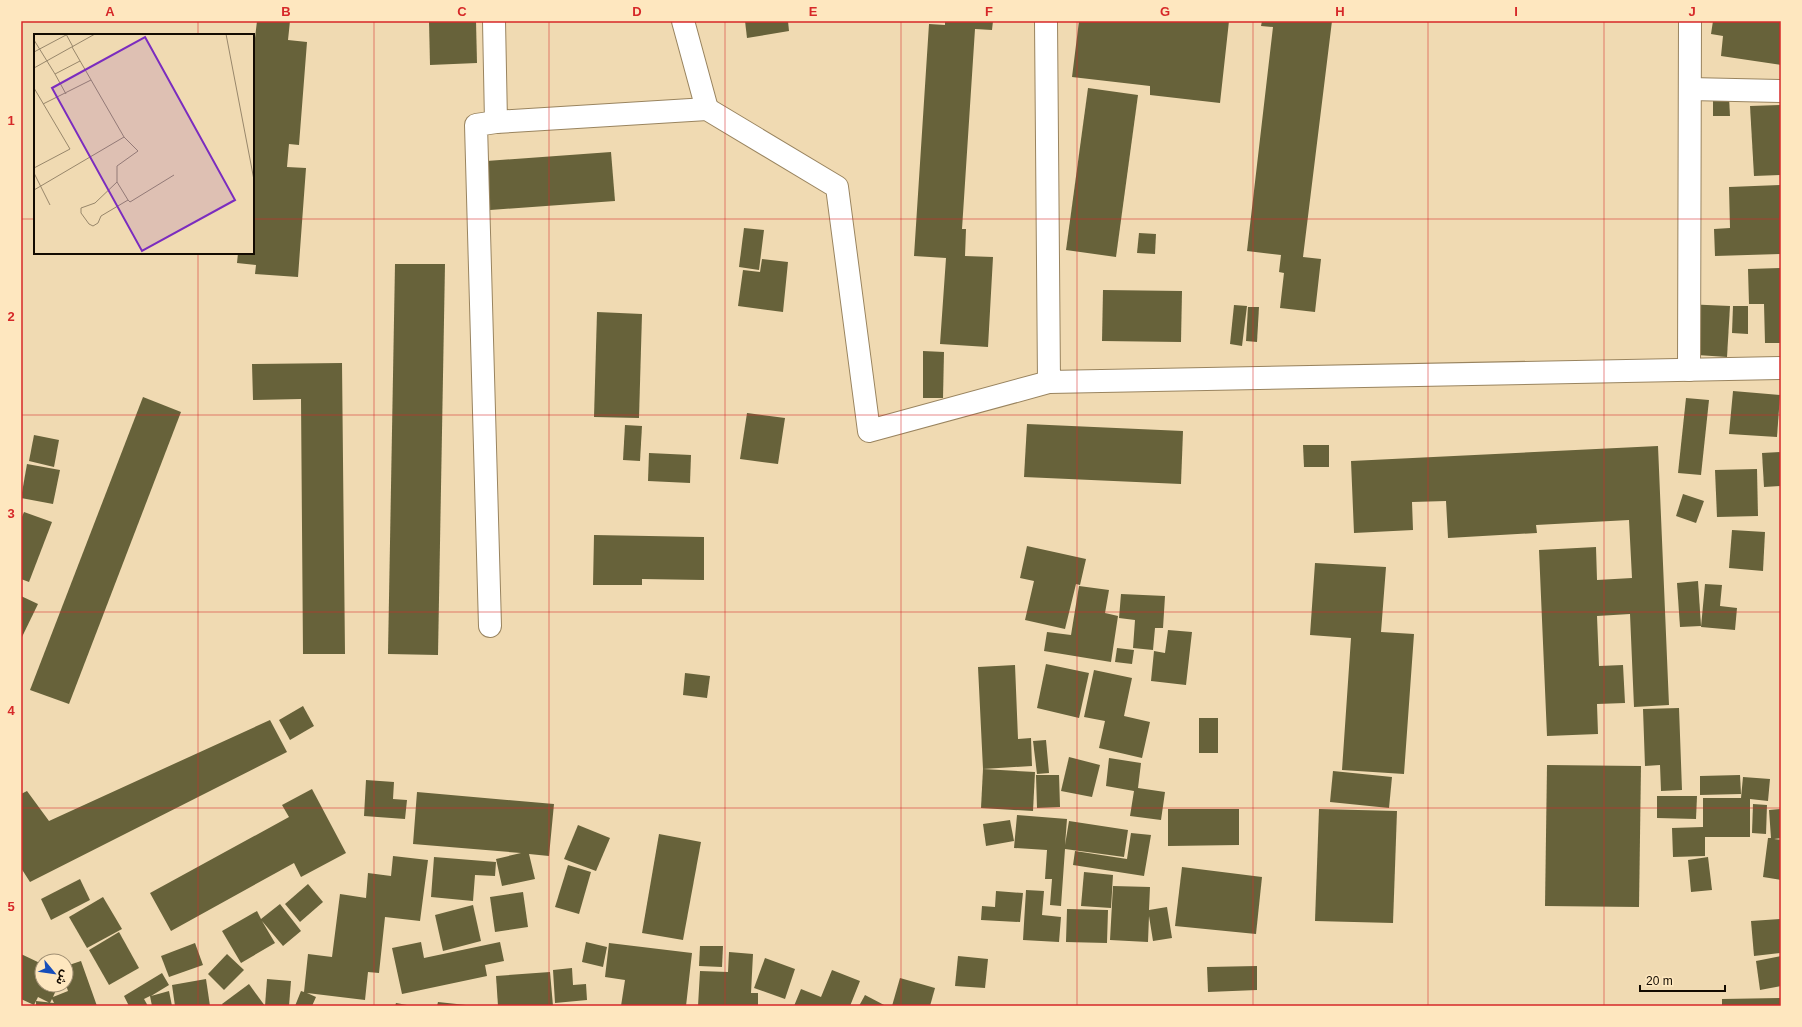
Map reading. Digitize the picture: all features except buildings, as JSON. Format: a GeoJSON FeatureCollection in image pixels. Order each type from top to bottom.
{"type":"FeatureCollection","features":[{"type":"Feature","properties":{"kind":"street"},"geometry":{"type":"LineString","coordinates":[[494,21],[496,122]]}},
{"type":"Feature","properties":{"kind":"street"},"geometry":{"type":"LineString","coordinates":[[683,21],[707,109]]}},
{"type":"Feature","properties":{"kind":"street"},"geometry":{"type":"LineString","coordinates":[[1046,21],[1049,382]]}},
{"type":"Feature","properties":{"kind":"street"},"geometry":{"type":"LineString","coordinates":[[1690,21],[1690,370]]}},
{"type":"Feature","properties":{"kind":"street"},"geometry":{"type":"LineString","coordinates":[[1690,89],[1781,91]]}},
{"type":"Feature","properties":{"kind":"street"},"geometry":{"type":"LineString","coordinates":[[490,626],[476,125],[496,122],[707,109],[837,187],[869,431],[1049,382],[1781,368]]}}]}
